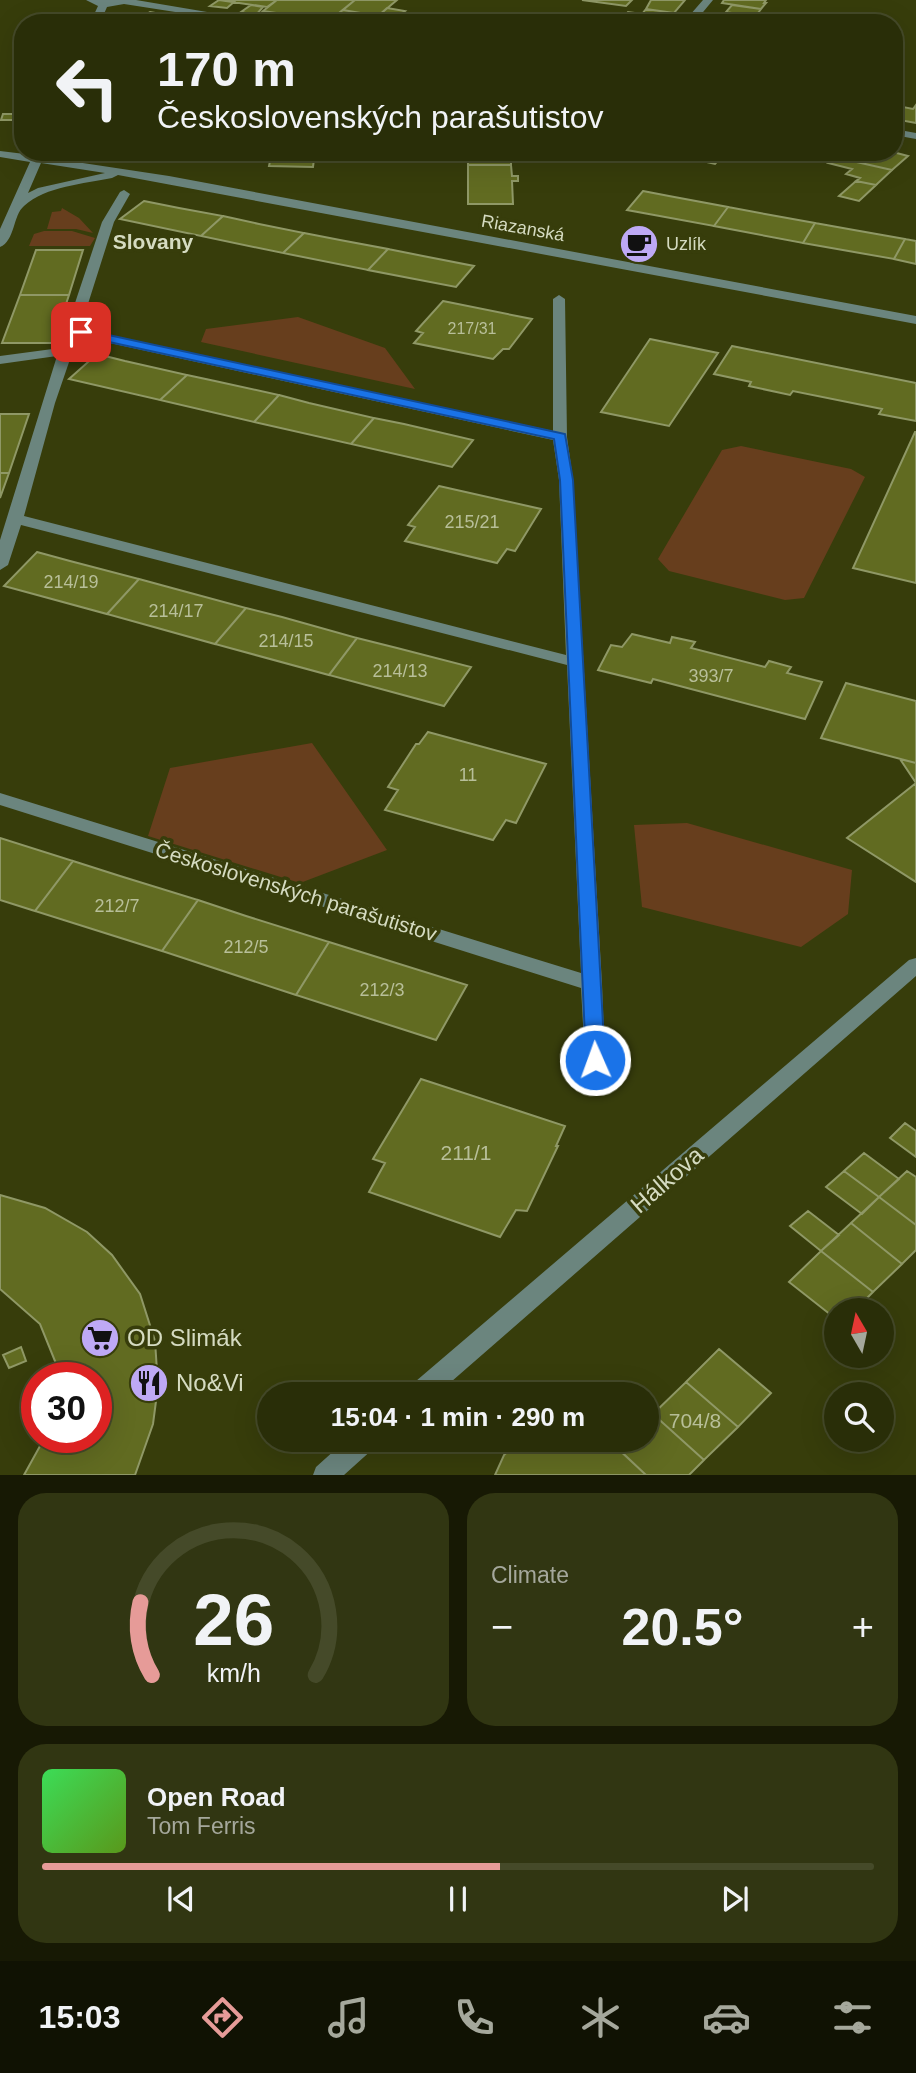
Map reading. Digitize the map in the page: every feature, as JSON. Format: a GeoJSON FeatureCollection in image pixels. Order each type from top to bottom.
{"type":"FeatureCollection","features":[{"type":"Feature","properties":{"kind":"street"},"geometry":{"type":"LineString","coordinates":[[91,0],[103,5],[124,1],[208,14]]}},
{"type":"Feature","properties":{"kind":"street"},"geometry":{"type":"LineString","coordinates":[[696,14],[708,0]]}},
{"type":"Feature","properties":{"kind":"street"},"geometry":{"type":"LineString","coordinates":[[99,14],[103,5]]}},
{"type":"Feature","properties":{"kind":"street"},"geometry":{"type":"LineString","coordinates":[[0,243],[36,161]]}},
{"type":"Feature","properties":{"kind":"street","name":"Riazanská"},"geometry":{"type":"LineString","coordinates":[[66,161],[916,320]]}},
{"type":"Feature","properties":{"kind":"street","name":"Riazanská"},"geometry":{"type":"LineString","coordinates":[[105,161],[127,172]]}},
{"type":"Feature","properties":{"kind":"street"},"geometry":{"type":"LineString","coordinates":[[16,205],[49,188],[127,172]]}},
{"type":"Feature","properties":{"kind":"street"},"geometry":{"type":"LineString","coordinates":[[0,565],[4,545],[15,523],[48,402],[108,222],[124,194]]}},
{"type":"Feature","properties":{"kind":"street"},"geometry":{"type":"LineString","coordinates":[[559,299],[561,436],[566,480],[595,1060]]}},
{"type":"Feature","properties":{"kind":"street"},"geometry":{"type":"LineString","coordinates":[[73,331],[561,436]]}},
{"type":"Feature","properties":{"kind":"street"},"geometry":{"type":"LineString","coordinates":[[0,360],[66,351]]}},
{"type":"Feature","properties":{"kind":"street"},"geometry":{"type":"LineString","coordinates":[[15,523],[575,662]]}},
{"type":"Feature","properties":{"kind":"street","name":"Československých parašutistov"},"geometry":{"type":"LineString","coordinates":[[0,799],[592,991]]}},
{"type":"Feature","properties":{"kind":"street","name":"Hálkova"},"geometry":{"type":"LineString","coordinates":[[433,1382],[916,965]]}},
{"type":"Feature","properties":{"kind":"street"},"geometry":{"type":"LineString","coordinates":[[326,1475],[352,1452]]}},
{"type":"Feature","properties":{"kind":"shaded area"},"geometry":{"type":"Polygon","coordinates":[[[62,208],[79,218],[93,233],[76,229],[47,229],[52,212],[61,211],[62,208]]]}},
{"type":"Feature","properties":{"kind":"shaded area"},"geometry":{"type":"Polygon","coordinates":[[[44,231],[72,231],[95,238],[90,246],[29,246],[34,234],[44,231]]]}},
{"type":"Feature","properties":{"kind":"shaded area"},"geometry":{"type":"Polygon","coordinates":[[[298,317],[385,348],[415,389],[201,342],[206,329],[298,317]]]}},
{"type":"Feature","properties":{"kind":"shaded area"},"geometry":{"type":"Polygon","coordinates":[[[741,446],[851,469],[865,477],[804,598],[785,600],[669,571],[658,559],[722,450],[741,446]]]}},
{"type":"Feature","properties":{"kind":"shaded area"},"geometry":{"type":"Polygon","coordinates":[[[312,743],[387,850],[300,883],[148,836],[170,768],[312,743]]]}},
{"type":"Feature","properties":{"kind":"shaded area"},"geometry":{"type":"Polygon","coordinates":[[[687,823],[852,870],[848,914],[801,947],[642,907],[634,825],[687,823]]]}},
{"type":"Feature","properties":{"kind":"building"},"geometry":{"type":"Polygon","coordinates":[[[219,0],[277,0],[267,7],[219,0]]]}},
{"type":"Feature","properties":{"kind":"building"},"geometry":{"type":"Polygon","coordinates":[[[219,0],[234,2],[227,8],[210,6],[219,0]]]}},
{"type":"Feature","properties":{"kind":"building"},"geometry":{"type":"Polygon","coordinates":[[[277,0],[355,0],[338,14],[283,14],[263,11],[277,0]]]}},
{"type":"Feature","properties":{"kind":"building"},"geometry":{"type":"Polygon","coordinates":[[[355,0],[397,0],[380,14],[343,10],[355,0]]]}},
{"type":"Feature","properties":{"kind":"building"},"geometry":{"type":"Polygon","coordinates":[[[582,0],[632,0],[626,6],[582,0]]]}},
{"type":"Feature","properties":{"kind":"building"},"geometry":{"type":"Polygon","coordinates":[[[651,0],[685,0],[674,13],[646,9],[651,0]]]}},
{"type":"Feature","properties":{"kind":"building"},"geometry":{"type":"Polygon","coordinates":[[[724,0],[766,0],[766,3],[761,9],[722,3],[724,0]]]}},
{"type":"Feature","properties":{"kind":"building"},"geometry":{"type":"Polygon","coordinates":[[[251,5],[263,7],[257,14],[241,12],[251,5]]]}},
{"type":"Feature","properties":{"kind":"building"},"geometry":{"type":"Polygon","coordinates":[[[732,5],[761,9],[757,14],[726,12],[732,5]]]}},
{"type":"Feature","properties":{"kind":"building"},"geometry":{"type":"Polygon","coordinates":[[[387,8],[405,11],[401,14],[380,14],[387,8]]]}},
{"type":"Feature","properties":{"kind":"building"},"geometry":{"type":"Polygon","coordinates":[[[646,9],[674,13],[673,14],[642,14],[646,9]]]}},
{"type":"Feature","properties":{"kind":"building"},"geometry":{"type":"Polygon","coordinates":[[[343,10],[366,14],[338,14],[343,10]]]}},
{"type":"Feature","properties":{"kind":"building"},"geometry":{"type":"Polygon","coordinates":[[[916,105],[916,123],[903,121],[903,107],[913,109],[916,105]]]}},
{"type":"Feature","properties":{"kind":"building"},"geometry":{"type":"Polygon","coordinates":[[[3,114],[14,114],[14,120],[1,120],[3,114]]]}},
{"type":"Feature","properties":{"kind":"building"},"geometry":{"type":"Polygon","coordinates":[[[270,161],[314,161],[313,167],[269,166],[270,161]]]}},
{"type":"Feature","properties":{"kind":"building"},"geometry":{"type":"Polygon","coordinates":[[[468,161],[511,161],[511,165],[468,165],[468,161]]]}},
{"type":"Feature","properties":{"kind":"building"},"geometry":{"type":"Polygon","coordinates":[[[852,161],[902,161],[892,170],[852,161]]]}},
{"type":"Feature","properties":{"kind":"building"},"geometry":{"type":"Polygon","coordinates":[[[852,161],[892,170],[876,185],[856,181],[860,178],[846,174],[852,169],[828,163],[852,161]]]}},
{"type":"Feature","properties":{"kind":"building"},"geometry":{"type":"Polygon","coordinates":[[[468,165],[511,165],[512,176],[518,176],[518,181],[512,181],[513,204],[468,204],[468,165]]]}},
{"type":"Feature","properties":{"kind":"building"},"geometry":{"type":"Polygon","coordinates":[[[856,181],[876,185],[859,201],[839,196],[856,181]]]}},
{"type":"Feature","properties":{"kind":"building"},"geometry":{"type":"Polygon","coordinates":[[[643,191],[728,207],[714,226],[627,210],[643,191]]]}},
{"type":"Feature","properties":{"kind":"building"},"geometry":{"type":"Polygon","coordinates":[[[144,201],[223,216],[201,236],[120,219],[144,201]]]}},
{"type":"Feature","properties":{"kind":"building"},"geometry":{"type":"Polygon","coordinates":[[[728,207],[815,223],[803,243],[714,226],[728,207]]]}},
{"type":"Feature","properties":{"kind":"building"},"geometry":{"type":"Polygon","coordinates":[[[223,216],[304,233],[283,253],[201,236],[223,216]]]}},
{"type":"Feature","properties":{"kind":"building"},"geometry":{"type":"Polygon","coordinates":[[[815,223],[905,239],[894,259],[803,243],[815,223]]]}},
{"type":"Feature","properties":{"kind":"building"},"geometry":{"type":"Polygon","coordinates":[[[304,233],[388,249],[368,270],[283,253],[304,233]]]}},
{"type":"Feature","properties":{"kind":"building"},"geometry":{"type":"Polygon","coordinates":[[[638,239],[649,241],[651,246],[642,249],[632,247],[629,242],[638,239]]]}},
{"type":"Feature","properties":{"kind":"building"},"geometry":{"type":"Polygon","coordinates":[[[905,239],[916,241],[916,264],[894,259],[905,239]]]}},
{"type":"Feature","properties":{"kind":"building"},"geometry":{"type":"Polygon","coordinates":[[[388,249],[474,266],[456,287],[368,270],[388,249]]]}},
{"type":"Feature","properties":{"kind":"building"},"geometry":{"type":"Polygon","coordinates":[[[36,250],[83,250],[69,295],[20,295],[36,250]]]}},
{"type":"Feature","properties":{"kind":"building"},"geometry":{"type":"Polygon","coordinates":[[[20,295],[69,295],[53,343],[2,343],[20,295]]]}},
{"type":"Feature","properties":{"kind":"building"},"geometry":{"type":"Polygon","coordinates":[[[443,301],[532,319],[509,349],[503,349],[493,359],[414,343],[423,333],[416,331],[443,301]]]}},
{"type":"Feature","properties":{"kind":"building"},"geometry":{"type":"Polygon","coordinates":[[[650,339],[718,353],[669,426],[601,412],[650,339]]]}},
{"type":"Feature","properties":{"kind":"building"},"geometry":{"type":"Polygon","coordinates":[[[732,346],[916,383],[916,421],[879,414],[882,409],[793,391],[790,395],[749,386],[751,382],[714,374],[732,346]]]}},
{"type":"Feature","properties":{"kind":"building"},"geometry":{"type":"Polygon","coordinates":[[[97,354],[187,375],[160,400],[69,379],[97,354]]]}},
{"type":"Feature","properties":{"kind":"building"},"geometry":{"type":"Polygon","coordinates":[[[187,375],[279,395],[254,422],[160,400],[187,375]]]}},
{"type":"Feature","properties":{"kind":"building"},"geometry":{"type":"Polygon","coordinates":[[[279,395],[374,418],[351,444],[254,422],[279,395]]]}},
{"type":"Feature","properties":{"kind":"building"},"geometry":{"type":"Polygon","coordinates":[[[0,414],[29,414],[9,473],[0,473],[0,414]]]}},
{"type":"Feature","properties":{"kind":"building"},"geometry":{"type":"Polygon","coordinates":[[[374,418],[473,440],[452,467],[351,444],[374,418]]]}},
{"type":"Feature","properties":{"kind":"building"},"geometry":{"type":"Polygon","coordinates":[[[916,432],[916,583],[853,568],[916,432]]]}},
{"type":"Feature","properties":{"kind":"building"},"geometry":{"type":"Polygon","coordinates":[[[0,473],[9,473],[0,498],[0,473]]]}},
{"type":"Feature","properties":{"kind":"building"},"geometry":{"type":"Polygon","coordinates":[[[439,486],[541,509],[515,551],[507,549],[497,563],[405,541],[415,527],[408,525],[439,486]]]}},
{"type":"Feature","properties":{"kind":"building"},"geometry":{"type":"Polygon","coordinates":[[[37,552],[139,579],[107,614],[4,586],[37,552]]]}},
{"type":"Feature","properties":{"kind":"building"},"geometry":{"type":"Polygon","coordinates":[[[139,579],[246,608],[215,644],[107,614],[139,579]]]}},
{"type":"Feature","properties":{"kind":"building"},"geometry":{"type":"Polygon","coordinates":[[[246,608],[357,638],[329,675],[215,644],[246,608]]]}},
{"type":"Feature","properties":{"kind":"building"},"geometry":{"type":"Polygon","coordinates":[[[632,634],[670,643],[672,637],[695,642],[691,648],[765,667],[769,661],[791,667],[787,673],[822,682],[805,719],[653,679],[651,683],[598,670],[611,645],[622,647],[632,634]]]}},
{"type":"Feature","properties":{"kind":"building"},"geometry":{"type":"Polygon","coordinates":[[[357,638],[471,667],[444,706],[329,675],[357,638]]]}},
{"type":"Feature","properties":{"kind":"building"},"geometry":{"type":"Polygon","coordinates":[[[846,683],[916,701],[916,763],[821,738],[846,683]]]}},
{"type":"Feature","properties":{"kind":"building"},"geometry":{"type":"Polygon","coordinates":[[[428,732],[546,764],[516,823],[506,820],[493,840],[385,810],[398,790],[388,787],[416,744],[419,744],[428,732]]]}},
{"type":"Feature","properties":{"kind":"building"},"geometry":{"type":"Polygon","coordinates":[[[900,759],[916,763],[916,783],[900,759]]]}},
{"type":"Feature","properties":{"kind":"building"},"geometry":{"type":"Polygon","coordinates":[[[916,783],[916,882],[847,838],[916,783]]]}},
{"type":"Feature","properties":{"kind":"building"},"geometry":{"type":"Polygon","coordinates":[[[0,838],[73,861],[35,911],[0,900],[0,838]]]}},
{"type":"Feature","properties":{"kind":"building"},"geometry":{"type":"Polygon","coordinates":[[[73,861],[198,900],[162,951],[35,911],[73,861]]]}},
{"type":"Feature","properties":{"kind":"building"},"geometry":{"type":"Polygon","coordinates":[[[198,900],[329,942],[296,995],[162,951],[198,900]]]}},
{"type":"Feature","properties":{"kind":"building"},"geometry":{"type":"Polygon","coordinates":[[[329,942],[467,985],[436,1040],[296,995],[329,942]]]}},
{"type":"Feature","properties":{"kind":"building"},"geometry":{"type":"Polygon","coordinates":[[[421,1079],[565,1126],[527,1211],[516,1210],[500,1237],[369,1192],[385,1163],[373,1159],[421,1079]]]}},
{"type":"Feature","properties":{"kind":"building"},"geometry":{"type":"Polygon","coordinates":[[[905,1123],[916,1131],[916,1157],[890,1138],[905,1123]]]}},
{"type":"Feature","properties":{"kind":"building"},"geometry":{"type":"Polygon","coordinates":[[[864,1153],[899,1179],[879,1197],[844,1171],[864,1153]]]}},
{"type":"Feature","properties":{"kind":"building"},"geometry":{"type":"Polygon","coordinates":[[[844,1171],[879,1197],[862,1214],[826,1187],[844,1171]]]}},
{"type":"Feature","properties":{"kind":"building"},"geometry":{"type":"Polygon","coordinates":[[[907,1171],[916,1177],[916,1225],[879,1197],[907,1171]]]}},
{"type":"Feature","properties":{"kind":"building","name":"OD Slimák"},"geometry":{"type":"Polygon","coordinates":[[[0,1195],[45,1208],[87,1232],[112,1255],[140,1294],[155,1341],[158,1386],[153,1424],[135,1475],[24,1475],[36,1453],[112,1453],[112,1362],[55,1362],[40,1324],[0,1289],[0,1195]]]}},
{"type":"Feature","properties":{"kind":"building"},"geometry":{"type":"Polygon","coordinates":[[[879,1197],[916,1225],[916,1250],[902,1264],[851,1223],[879,1197]]]}},
{"type":"Feature","properties":{"kind":"building"},"geometry":{"type":"Polygon","coordinates":[[[808,1211],[839,1235],[821,1251],[790,1226],[808,1211]]]}},
{"type":"Feature","properties":{"kind":"building"},"geometry":{"type":"Polygon","coordinates":[[[851,1223],[902,1264],[873,1292],[821,1251],[851,1223]]]}},
{"type":"Feature","properties":{"kind":"building"},"geometry":{"type":"Polygon","coordinates":[[[821,1251],[873,1292],[867,1298],[824,1298],[824,1310],[789,1282],[821,1251]]]}},
{"type":"Feature","properties":{"kind":"building"},"geometry":{"type":"Polygon","coordinates":[[[21,1347],[26,1361],[9,1368],[3,1355],[21,1347]]]}},
{"type":"Feature","properties":{"kind":"building"},"geometry":{"type":"Polygon","coordinates":[[[719,1349],[771,1393],[738,1427],[686,1382],[719,1349]]]}},
{"type":"Feature","properties":{"kind":"building"},"geometry":{"type":"Polygon","coordinates":[[[686,1382],[738,1427],[704,1460],[659,1419],[659,1408],[686,1382]]]}},
{"type":"Feature","properties":{"kind":"building"},"geometry":{"type":"Polygon","coordinates":[[[659,1419],[704,1460],[689,1475],[646,1475],[621,1452],[659,1452],[659,1419]]]}},
{"type":"Feature","properties":{"kind":"building"},"geometry":{"type":"Polygon","coordinates":[[[507,1452],[622,1452],[646,1475],[495,1475],[507,1452]]]}},
{"type":"Feature","properties":{"kind":"place","name":"Uzlík"},"geometry":{"type":"Point","coordinates":[639,244]}},
{"type":"Feature","properties":{"kind":"place","name":"OD Slimák"},"geometry":{"type":"Point","coordinates":[100,1338]}},
{"type":"Feature","properties":{"kind":"place","name":"No&Vi"},"geometry":{"type":"Point","coordinates":[149,1383]}},
{"type":"Feature","properties":{"kind":"district","name":"Slovany"},"geometry":{"type":"Point","coordinates":[153,242]}},
{"type":"Feature","properties":{"kind":"route"},"geometry":{"type":"LineString","coordinates":[[81,332],[561,436],[566,480],[595,1060]]}}]}
